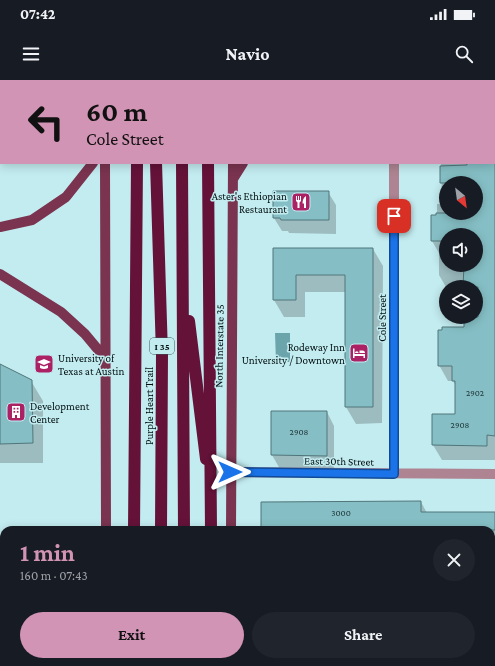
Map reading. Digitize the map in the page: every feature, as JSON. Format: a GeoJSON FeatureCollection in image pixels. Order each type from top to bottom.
{"type":"FeatureCollection","features":[{"type":"Feature","properties":{"kind":"highway","name":"Purple Heart Trail"},"geometry":{"type":"LineString","coordinates":[[134,526],[137,164]]}},
{"type":"Feature","properties":{"kind":"highway","name":"Purple Heart Trail"},"geometry":{"type":"LineString","coordinates":[[156,164],[162,354],[161,526]]}},
{"type":"Feature","properties":{"kind":"highway","name":"I 35"},"geometry":{"type":"LineString","coordinates":[[182,164],[184,526]]}},
{"type":"Feature","properties":{"kind":"highway"},"geometry":{"type":"LineString","coordinates":[[208,164],[211,526]]}},
{"type":"Feature","properties":{"kind":"highway"},"geometry":{"type":"LineString","coordinates":[[182,274],[197,379],[214,526]]}},
{"type":"Feature","properties":{"kind":"main road"},"geometry":{"type":"LineString","coordinates":[[0,227],[32,220],[66,197],[92,164]]}},
{"type":"Feature","properties":{"kind":"main road"},"geometry":{"type":"LineString","coordinates":[[105,164],[106,526]]}},
{"type":"Feature","properties":{"kind":"main road","name":"North Interstate 35"},"geometry":{"type":"LineString","coordinates":[[231,526],[230,472],[233,164]]}},
{"type":"Feature","properties":{"kind":"main road"},"geometry":{"type":"LineString","coordinates":[[233,179],[242,164]]}},
{"type":"Feature","properties":{"kind":"main road"},"geometry":{"type":"LineString","coordinates":[[0,274],[61,312],[85,334],[105,358]]}},
{"type":"Feature","properties":{"kind":"street","name":"Cole Street"},"geometry":{"type":"LineString","coordinates":[[394,164],[394,474]]}},
{"type":"Feature","properties":{"kind":"street","name":"East 30th Street"},"geometry":{"type":"LineString","coordinates":[[230,472],[495,474]]}},
{"type":"Feature","properties":{"kind":"water"},"geometry":{"type":"Polygon","coordinates":[[[275,333],[290,333],[290,362],[276,362],[275,333]]]}},
{"type":"Feature","properties":{"kind":"building"},"geometry":{"type":"Polygon","coordinates":[[[495,164],[495,436],[487,435],[487,446],[432,445],[432,414],[455,414],[455,381],[452,381],[452,366],[438,366],[438,330],[442,330],[442,327],[464,327],[464,324],[483,324],[483,280],[463,280],[464,272],[483,272],[483,228],[439,228],[439,241],[431,241],[431,215],[436,215],[436,213],[439,213],[439,220],[483,220],[483,176],[440,176],[440,166],[495,164]]]}},
{"type":"Feature","properties":{"kind":"building","name":"Aster's Ethiopian Restaurant"},"geometry":{"type":"Polygon","coordinates":[[[273,191],[329,191],[329,220],[281,220],[280,218],[273,218],[273,191]]]}},
{"type":"Feature","properties":{"kind":"building","name":"Rodeway Inn University / Downtown"},"geometry":{"type":"Polygon","coordinates":[[[273,248],[373,248],[373,407],[345,407],[345,275],[296,275],[296,300],[273,300],[273,248]]]}},
{"type":"Feature","properties":{"kind":"building","name":"Development Center"},"geometry":{"type":"Polygon","coordinates":[[[0,364],[32,380],[33,443],[0,444],[0,364]]]}},
{"type":"Feature","properties":{"kind":"building"},"geometry":{"type":"Polygon","coordinates":[[[271,411],[327,411],[327,456],[271,455],[271,411]]]}},
{"type":"Feature","properties":{"kind":"building"},"geometry":{"type":"Polygon","coordinates":[[[421,501],[421,512],[495,512],[495,526],[261,526],[261,502],[421,501]]]}},
{"type":"Feature","properties":{"kind":"place","name":"Aster's Ethiopian Restaurant"},"geometry":{"type":"Point","coordinates":[301,202]}},
{"type":"Feature","properties":{"kind":"place","name":"Rodeway Inn University / Downtown"},"geometry":{"type":"Point","coordinates":[359,353]}},
{"type":"Feature","properties":{"kind":"place","name":"University of Texas at Austin"},"geometry":{"type":"Point","coordinates":[44,364]}},
{"type":"Feature","properties":{"kind":"place","name":"Development Center"},"geometry":{"type":"Point","coordinates":[16,412]}},
{"type":"Feature","properties":{"kind":"route"},"geometry":{"type":"LineString","coordinates":[[230,472],[394,474],[394,216]]}}]}
